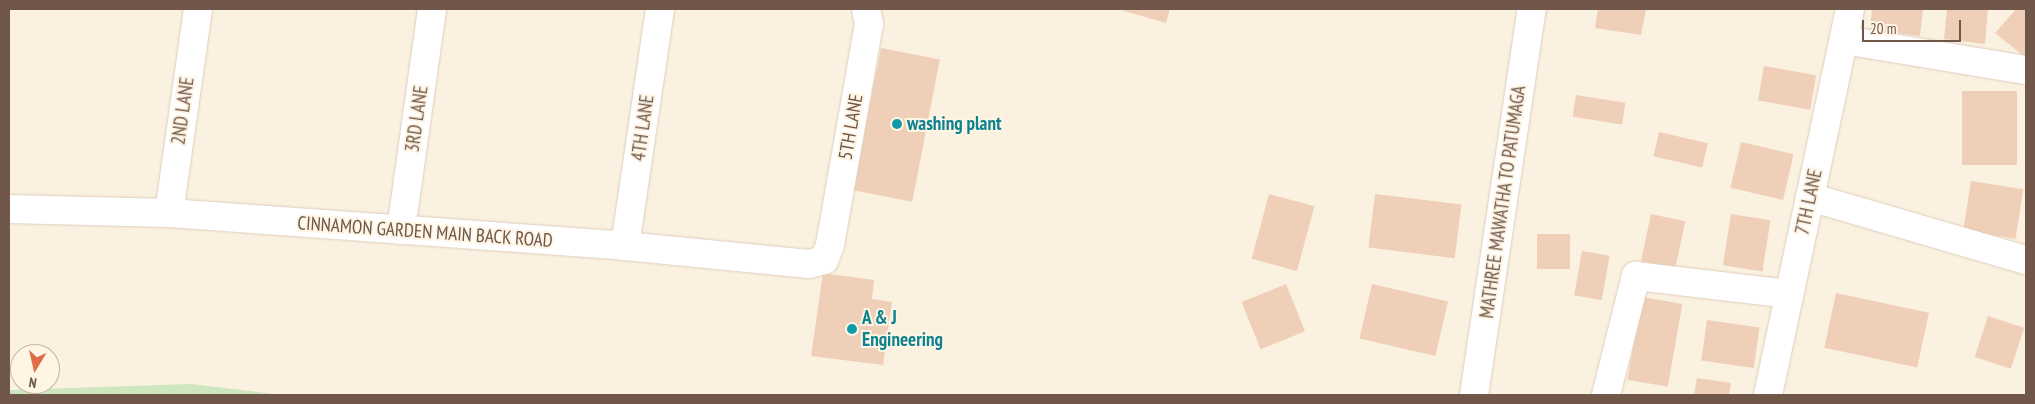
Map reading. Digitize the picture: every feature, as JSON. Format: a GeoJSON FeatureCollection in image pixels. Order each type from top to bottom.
{"type":"FeatureCollection","features":[{"type":"Feature","properties":{"kind":"street","name":"2ND LANE"},"geometry":{"type":"LineString","coordinates":[[169,213],[198,9]]}},
{"type":"Feature","properties":{"kind":"street","name":"3RD LANE"},"geometry":{"type":"LineString","coordinates":[[401,230],[432,9]]}},
{"type":"Feature","properties":{"kind":"street","name":"4TH LANE"},"geometry":{"type":"LineString","coordinates":[[625,246],[660,9]]}},
{"type":"Feature","properties":{"kind":"street","name":"5TH LANE"},"geometry":{"type":"LineString","coordinates":[[830,245],[869,24],[866,9]]}},
{"type":"Feature","properties":{"kind":"street","name":"MATHREE MAWATHA TO PATUMAGA"},"geometry":{"type":"LineString","coordinates":[[1474,395],[1532,9]]}},
{"type":"Feature","properties":{"kind":"street","name":"7TH LANE"},"geometry":{"type":"LineString","coordinates":[[1768,395],[1850,9]]}},
{"type":"Feature","properties":{"kind":"street"},"geometry":{"type":"LineString","coordinates":[[1844,40],[2026,70]]}},
{"type":"Feature","properties":{"kind":"street"},"geometry":{"type":"LineString","coordinates":[[1810,197],[2026,260]]}},
{"type":"Feature","properties":{"kind":"street","name":"CINNAMON GARDEN MAIN BACK ROAD"},"geometry":{"type":"LineString","coordinates":[[9,209],[169,213],[625,246],[809,264],[824,260],[830,245]]}},
{"type":"Feature","properties":{"kind":"street"},"geometry":{"type":"LineString","coordinates":[[1606,395],[1636,276],[1789,294]]}},
{"type":"Feature","properties":{"kind":"green space"},"geometry":{"type":"Polygon","coordinates":[[[191,384],[282,395],[9,395],[10,390],[10,394],[60,394],[60,388],[191,384]]]}},
{"type":"Feature","properties":{"kind":"building"},"geometry":{"type":"Polygon","coordinates":[[[1124,9],[1170,9],[1166,23],[1124,11],[1124,9]]]}},
{"type":"Feature","properties":{"kind":"building"},"geometry":{"type":"Polygon","coordinates":[[[1598,9],[1646,9],[1641,35],[1595,28],[1598,9]]]}},
{"type":"Feature","properties":{"kind":"building"},"geometry":{"type":"Polygon","coordinates":[[[1872,9],[1923,9],[1920,36],[1870,30],[1872,9]]]}},
{"type":"Feature","properties":{"kind":"building"},"geometry":{"type":"Polygon","coordinates":[[[1947,9],[1988,9],[1985,44],[1944,39],[1947,9]]]}},
{"type":"Feature","properties":{"kind":"building"},"geometry":{"type":"Polygon","coordinates":[[[2016,9],[2026,9],[2025,57],[1995,33],[2016,9]]]}},
{"type":"Feature","properties":{"kind":"building","name":"washing plant"},"geometry":{"type":"Polygon","coordinates":[[[881,48],[940,59],[912,202],[853,190],[881,48]]]}},
{"type":"Feature","properties":{"kind":"building"},"geometry":{"type":"Polygon","coordinates":[[[1764,66],[1816,75],[1810,110],[1758,100],[1764,66]]]}},
{"type":"Feature","properties":{"kind":"building"},"geometry":{"type":"Polygon","coordinates":[[[1962,91],[2017,91],[2017,165],[1962,165],[1962,91]]]}},
{"type":"Feature","properties":{"kind":"building"},"geometry":{"type":"Polygon","coordinates":[[[1576,95],[1625,103],[1622,125],[1573,117],[1576,95]]]}},
{"type":"Feature","properties":{"kind":"building"},"geometry":{"type":"Polygon","coordinates":[[[1659,132],[1708,143],[1702,168],[1653,156],[1659,132]]]}},
{"type":"Feature","properties":{"kind":"building"},"geometry":{"type":"Polygon","coordinates":[[[1741,142],[1794,154],[1783,200],[1730,188],[1741,142]]]}},
{"type":"Feature","properties":{"kind":"building"},"geometry":{"type":"Polygon","coordinates":[[[1971,181],[2023,189],[2016,239],[1963,230],[1971,181]]]}},
{"type":"Feature","properties":{"kind":"building"},"geometry":{"type":"Polygon","coordinates":[[[1269,194],[1314,206],[1297,271],[1252,259],[1269,194]]]}},
{"type":"Feature","properties":{"kind":"building"},"geometry":{"type":"Polygon","coordinates":[[[1375,194],[1461,205],[1455,258],[1368,248],[1375,194]]]}},
{"type":"Feature","properties":{"kind":"building"},"geometry":{"type":"Polygon","coordinates":[[[1651,214],[1685,221],[1675,268],[1641,261],[1651,214]]]}},
{"type":"Feature","properties":{"kind":"building"},"geometry":{"type":"Polygon","coordinates":[[[1731,214],[1771,220],[1762,272],[1723,265],[1731,214]]]}},
{"type":"Feature","properties":{"kind":"building"},"geometry":{"type":"Polygon","coordinates":[[[1537,234],[1570,234],[1570,269],[1537,269],[1537,234]]]}},
{"type":"Feature","properties":{"kind":"building"},"geometry":{"type":"Polygon","coordinates":[[[1582,251],[1610,256],[1602,300],[1574,295],[1582,251]]]}},
{"type":"Feature","properties":{"kind":"building","name":"A & J Engineering"},"geometry":{"type":"Polygon","coordinates":[[[823,273],[874,280],[872,299],[892,302],[883,365],[811,356],[823,273]]]}},
{"type":"Feature","properties":{"kind":"building"},"geometry":{"type":"Polygon","coordinates":[[[1286,284],[1305,331],[1261,349],[1241,302],[1286,284]]]}},
{"type":"Feature","properties":{"kind":"building"},"geometry":{"type":"Polygon","coordinates":[[[1372,284],[1448,302],[1435,356],[1359,339],[1372,284]]]}},
{"type":"Feature","properties":{"kind":"building"},"geometry":{"type":"Polygon","coordinates":[[[1836,293],[1929,313],[1917,368],[1824,348],[1836,293]]]}},
{"type":"Feature","properties":{"kind":"building"},"geometry":{"type":"Polygon","coordinates":[[[1642,297],[1682,304],[1668,387],[1627,380],[1642,297]]]}},
{"type":"Feature","properties":{"kind":"building"},"geometry":{"type":"Polygon","coordinates":[[[1988,316],[2024,328],[2011,369],[1975,357],[1988,316]]]}},
{"type":"Feature","properties":{"kind":"building"},"geometry":{"type":"Polygon","coordinates":[[[1707,320],[1759,327],[1754,368],[1701,361],[1707,320]]]}},
{"type":"Feature","properties":{"kind":"building"},"geometry":{"type":"Polygon","coordinates":[[[1697,378],[1731,383],[1729,395],[1694,395],[1697,378]]]}},
{"type":"Feature","properties":{"kind":"place","name":"washing plant"},"geometry":{"type":"Point","coordinates":[897,124]}},
{"type":"Feature","properties":{"kind":"place","name":"A & J Engineering"},"geometry":{"type":"Point","coordinates":[852,329]}}]}
